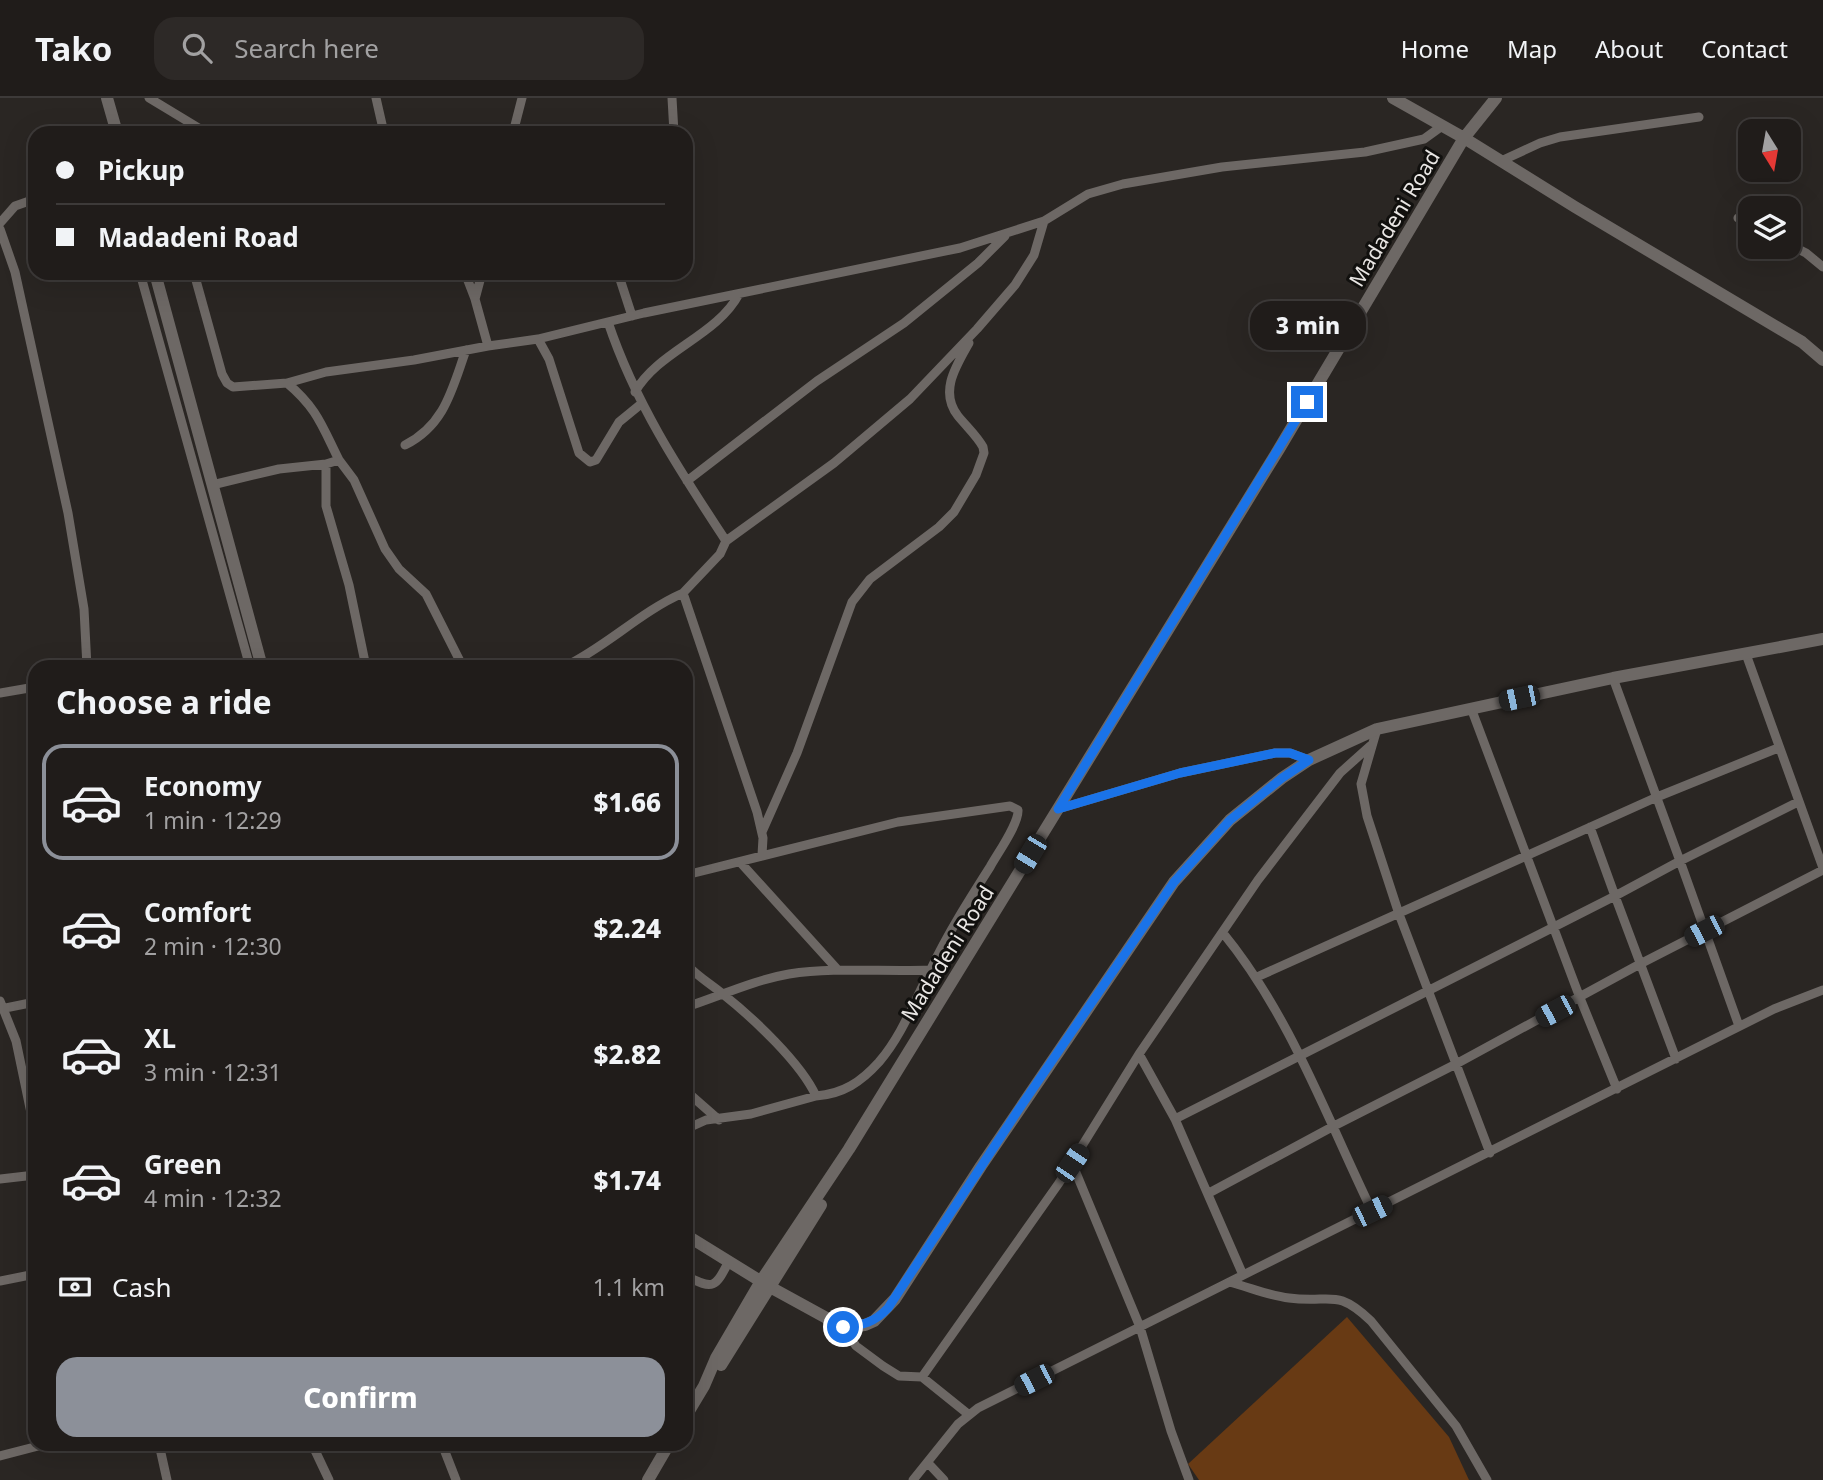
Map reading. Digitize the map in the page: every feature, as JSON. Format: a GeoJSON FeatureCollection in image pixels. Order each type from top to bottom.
{"type":"FeatureCollection","features":[{"type":"Feature","properties":{"kind":"street"},"geometry":{"type":"LineString","coordinates":[[107,98],[115,126]]}},
{"type":"Feature","properties":{"kind":"street"},"geometry":{"type":"LineString","coordinates":[[149,98],[195,126]]}},
{"type":"Feature","properties":{"kind":"street"},"geometry":{"type":"LineString","coordinates":[[376,98],[382,126]]}},
{"type":"Feature","properties":{"kind":"street"},"geometry":{"type":"LineString","coordinates":[[515,126],[522,98]]}},
{"type":"Feature","properties":{"kind":"street"},"geometry":{"type":"LineString","coordinates":[[672,98],[674,126]]}},
{"type":"Feature","properties":{"kind":"street"},"geometry":{"type":"LineString","coordinates":[[1392,98],[1464,138],[1802,342],[1823,360]]}},
{"type":"Feature","properties":{"kind":"street","name":"Madadeni Road"},"geometry":{"type":"LineString","coordinates":[[693,1404],[716,1358],[849,1149],[1279,449],[1464,138],[1496,98]]}},
{"type":"Feature","properties":{"kind":"street"},"geometry":{"type":"LineString","coordinates":[[1501,161],[1560,137],[1699,117]]}},
{"type":"Feature","properties":{"kind":"street"},"geometry":{"type":"LineString","coordinates":[[196,280],[219,364],[227,383],[233,387],[287,383],[326,372],[538,339],[632,316],[960,248],[1044,221],[1088,194],[1123,184],[1222,166],[1365,152],[1424,139],[1442,126]]}},
{"type":"Feature","properties":{"kind":"street"},"geometry":{"type":"LineString","coordinates":[[0,223],[15,206],[28,201]]}},
{"type":"Feature","properties":{"kind":"street"},"geometry":{"type":"LineString","coordinates":[[576,660],[647,613],[683,593],[720,554],[726,541],[834,463],[910,398],[977,329],[1028,267],[1044,221]]}},
{"type":"Feature","properties":{"kind":"street"},"geometry":{"type":"LineString","coordinates":[[0,229],[16,272],[68,513],[84,609],[87,660]]}},
{"type":"Feature","properties":{"kind":"street"},"geometry":{"type":"LineString","coordinates":[[687,481],[817,381],[904,323],[978,262],[1006,235]]}},
{"type":"Feature","properties":{"kind":"street"},"geometry":{"type":"LineString","coordinates":[[1801,250],[1823,267]]}},
{"type":"Feature","properties":{"kind":"street"},"geometry":{"type":"LineString","coordinates":[[142,280],[188,424],[212,485],[260,660]]}},
{"type":"Feature","properties":{"kind":"street"},"geometry":{"type":"LineString","coordinates":[[157,280],[188,424],[248,660]]}},
{"type":"Feature","properties":{"kind":"street"},"geometry":{"type":"LineString","coordinates":[[468,280],[488,346]]}},
{"type":"Feature","properties":{"kind":"street"},"geometry":{"type":"LineString","coordinates":[[475,299],[480,280]]}},
{"type":"Feature","properties":{"kind":"street"},"geometry":{"type":"LineString","coordinates":[[620,280],[632,316]]}},
{"type":"Feature","properties":{"kind":"street"},"geometry":{"type":"LineString","coordinates":[[635,392],[650,373],[725,314],[739,294]]}},
{"type":"Feature","properties":{"kind":"street"},"geometry":{"type":"LineString","coordinates":[[608,322],[621,361],[641,404],[726,541]]}},
{"type":"Feature","properties":{"kind":"street"},"geometry":{"type":"LineString","coordinates":[[762,832],[802,741],[852,602],[870,579],[939,527],[954,512],[976,475],[984,453],[983,447],[954,410],[949,393],[952,375],[977,329]]}},
{"type":"Feature","properties":{"kind":"street"},"geometry":{"type":"LineString","coordinates":[[538,339],[549,359],[579,453],[584,460],[596,460],[619,422],[641,404]]}},
{"type":"Feature","properties":{"kind":"street"},"geometry":{"type":"LineString","coordinates":[[405,445],[416,440],[439,419],[466,350]]}},
{"type":"Feature","properties":{"kind":"street"},"geometry":{"type":"LineString","coordinates":[[287,383],[303,396],[315,411],[339,460],[354,480],[385,549],[399,569],[426,594],[459,660]]}},
{"type":"Feature","properties":{"kind":"street"},"geometry":{"type":"LineString","coordinates":[[212,485],[279,469],[339,460]]}},
{"type":"Feature","properties":{"kind":"street"},"geometry":{"type":"LineString","coordinates":[[326,464],[326,506],[349,585],[365,660]]}},
{"type":"Feature","properties":{"kind":"street"},"geometry":{"type":"LineString","coordinates":[[683,593],[762,832],[762,855]]}},
{"type":"Feature","properties":{"kind":"street"},"geometry":{"type":"LineString","coordinates":[[843,1327],[865,1325],[874,1321],[888,1308],[1174,882],[1240,812],[1282,778],[1309,760],[1377,729],[1613,678],[1823,639]]}},
{"type":"Feature","properties":{"kind":"street"},"geometry":{"type":"LineString","coordinates":[[1209,1193],[1823,869],[1746,654]]}},
{"type":"Feature","properties":{"kind":"street"},"geometry":{"type":"LineString","coordinates":[[1613,678],[1739,1026]]}},
{"type":"Feature","properties":{"kind":"street"},"geometry":{"type":"LineString","coordinates":[[0,693],[28,688]]}},
{"type":"Feature","properties":{"kind":"street"},"geometry":{"type":"LineString","coordinates":[[1471,708],[1617,1089]]}},
{"type":"Feature","properties":{"kind":"street"},"geometry":{"type":"LineString","coordinates":[[1377,729],[1363,775],[1362,794],[1367,816],[1399,914],[1490,1153]]}},
{"type":"Feature","properties":{"kind":"street"},"geometry":{"type":"LineString","coordinates":[[922,1377],[1072,1163],[1139,1054],[1258,880],[1325,792],[1350,763],[1370,746]]}},
{"type":"Feature","properties":{"kind":"street"},"geometry":{"type":"LineString","coordinates":[[1257,977],[1657,797],[1778,748]]}},
{"type":"Feature","properties":{"kind":"street"},"geometry":{"type":"LineString","coordinates":[[1058,809],[1180,773],[1275,753],[1290,753],[1309,760]]}},
{"type":"Feature","properties":{"kind":"street"},"geometry":{"type":"LineString","coordinates":[[1175,1119],[1427,990],[1554,929],[1680,861],[1798,802]]}},
{"type":"Feature","properties":{"kind":"street"},"geometry":{"type":"LineString","coordinates":[[693,873],[898,822],[1010,806],[1016,807],[1018,816],[956,921],[907,1021],[880,1061],[850,1087],[834,1094],[816,1096],[759,1112],[706,1120],[693,1126]]}},
{"type":"Feature","properties":{"kind":"street"},"geometry":{"type":"LineString","coordinates":[[1590,827],[1676,1059]]}},
{"type":"Feature","properties":{"kind":"street"},"geometry":{"type":"LineString","coordinates":[[740,862],[837,969]]}},
{"type":"Feature","properties":{"kind":"street"},"geometry":{"type":"LineString","coordinates":[[1223,933],[1257,977],[1281,1017],[1372,1211]]}},
{"type":"Feature","properties":{"kind":"street"},"geometry":{"type":"LineString","coordinates":[[693,1005],[789,974],[837,969],[883,972],[930,970]]}},
{"type":"Feature","properties":{"kind":"street"},"geometry":{"type":"LineString","coordinates":[[693,972],[725,995],[800,1070],[816,1096]]}},
{"type":"Feature","properties":{"kind":"street"},"geometry":{"type":"LineString","coordinates":[[913,1480],[968,1414],[1739,1026],[1823,990]]}},
{"type":"Feature","properties":{"kind":"street"},"geometry":{"type":"LineString","coordinates":[[28,1003],[0,1006],[16,1041],[28,1098]]}},
{"type":"Feature","properties":{"kind":"street"},"geometry":{"type":"LineString","coordinates":[[1139,1054],[1175,1119],[1243,1275]]}},
{"type":"Feature","properties":{"kind":"street"},"geometry":{"type":"LineString","coordinates":[[693,1097],[719,1120]]}},
{"type":"Feature","properties":{"kind":"street"},"geometry":{"type":"LineString","coordinates":[[1072,1163],[1140,1327],[1171,1431],[1189,1480]]}},
{"type":"Feature","properties":{"kind":"street"},"geometry":{"type":"LineString","coordinates":[[0,1179],[28,1176]]}},
{"type":"Feature","properties":{"kind":"street"},"geometry":{"type":"LineString","coordinates":[[693,1239],[765,1284],[843,1327],[856,1346],[894,1373],[900,1376],[922,1377],[968,1414]]}},
{"type":"Feature","properties":{"kind":"street"},"geometry":{"type":"LineString","coordinates":[[693,1279],[708,1286],[712,1285],[719,1280],[729,1261]]}},
{"type":"Feature","properties":{"kind":"street"},"geometry":{"type":"LineString","coordinates":[[0,1281],[28,1275]]}},
{"type":"Feature","properties":{"kind":"street"},"geometry":{"type":"LineString","coordinates":[[1229,1282],[1289,1298],[1343,1299],[1357,1308],[1371,1321],[1456,1426],[1487,1480]]}},
{"type":"Feature","properties":{"kind":"street"},"geometry":{"type":"LineString","coordinates":[[0,1456],[28,1449]]}},
{"type":"Feature","properties":{"kind":"street"},"geometry":{"type":"LineString","coordinates":[[161,1451],[167,1480]]}},
{"type":"Feature","properties":{"kind":"street"},"geometry":{"type":"LineString","coordinates":[[315,1451],[329,1480]]}},
{"type":"Feature","properties":{"kind":"street"},"geometry":{"type":"LineString","coordinates":[[445,1451],[456,1480]]}},
{"type":"Feature","properties":{"kind":"street"},"geometry":{"type":"LineString","coordinates":[[648,1480],[665,1451]]}},
{"type":"Feature","properties":{"kind":"street"},"geometry":{"type":"LineString","coordinates":[[928,1463],[944,1480]]}},
{"type":"Feature","properties":{"kind":"shaded area"},"geometry":{"type":"Polygon","coordinates":[[[1347,1317],[1449,1437],[1469,1480],[1199,1480],[1188,1464],[1347,1317]]]}},
{"type":"Feature","properties":{"kind":"route"},"geometry":{"type":"LineString","coordinates":[[843,1327],[865,1325],[874,1321],[895,1299],[1019,1109],[1174,882],[1230,820],[1258,795],[1309,760],[1280,752],[1180,773],[1058,809],[1307,402]]}}]}
